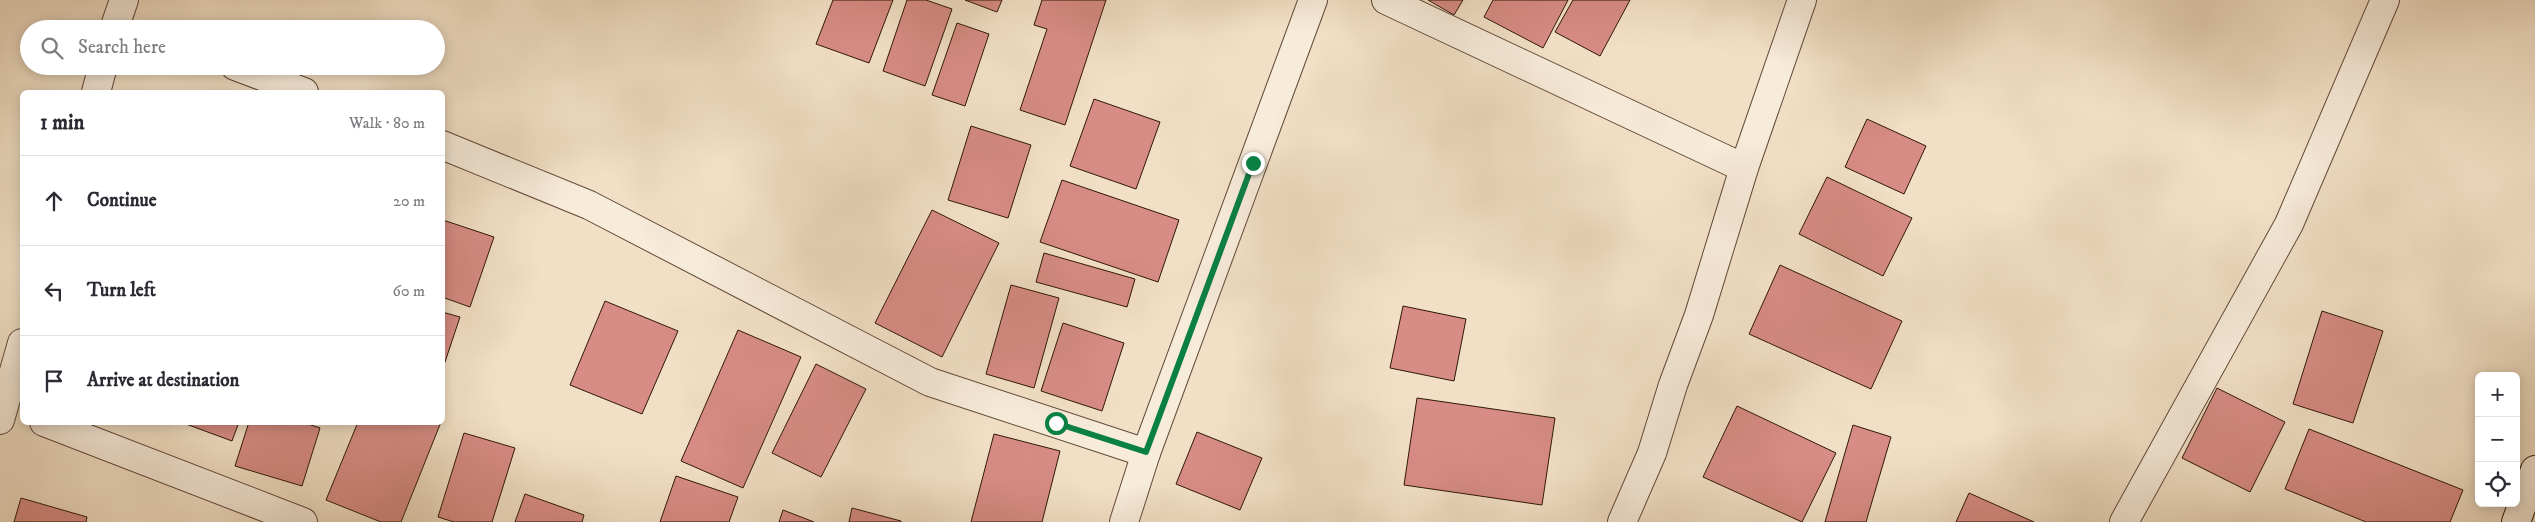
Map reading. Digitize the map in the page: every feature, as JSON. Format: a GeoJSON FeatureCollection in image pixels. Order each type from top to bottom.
{"type":"FeatureCollection","features":[{"type":"Feature","properties":{"kind":"street"},"geometry":{"type":"LineString","coordinates":[[1124,522],[1146,452],[1314,0]]}},
{"type":"Feature","properties":{"kind":"street"},"geometry":{"type":"LineString","coordinates":[[1386,0],[1744,168]]}},
{"type":"Feature","properties":{"kind":"street"},"geometry":{"type":"LineString","coordinates":[[1622,522],[1652,452],[1673,385],[1699,315],[1744,168],[1802,0]]}},
{"type":"Feature","properties":{"kind":"street"},"geometry":{"type":"LineString","coordinates":[[2124,522],[2289,224],[2385,0]]}},
{"type":"Feature","properties":{"kind":"street"},"geometry":{"type":"LineString","coordinates":[[97,90],[101,75]]}},
{"type":"Feature","properties":{"kind":"street"},"geometry":{"type":"LineString","coordinates":[[259,75],[299,90]]}},
{"type":"Feature","properties":{"kind":"street"},"geometry":{"type":"LineString","coordinates":[[445,146],[589,205],[930,382],[1146,452]]}},
{"type":"Feature","properties":{"kind":"street"},"geometry":{"type":"LineString","coordinates":[[9,414],[20,353]]}},
{"type":"Feature","properties":{"kind":"street"},"geometry":{"type":"LineString","coordinates":[[52,425],[303,522]]}},
{"type":"Feature","properties":{"kind":"street"},"geometry":{"type":"LineString","coordinates":[[2516,522],[2535,470]]}},
{"type":"Feature","properties":{"kind":"building"},"geometry":{"type":"Polygon","coordinates":[[[833,0],[893,0],[869,63],[816,44],[833,0]]]}},
{"type":"Feature","properties":{"kind":"building"},"geometry":{"type":"Polygon","coordinates":[[[907,0],[926,0],[952,9],[925,86],[883,71],[907,0]]]}},
{"type":"Feature","properties":{"kind":"building"},"geometry":{"type":"Polygon","coordinates":[[[965,0],[1002,0],[997,12],[965,0]]]}},
{"type":"Feature","properties":{"kind":"building"},"geometry":{"type":"Polygon","coordinates":[[[1042,0],[1106,0],[1065,125],[1020,110],[1047,29],[1034,25],[1042,0]]]}},
{"type":"Feature","properties":{"kind":"building"},"geometry":{"type":"Polygon","coordinates":[[[1428,0],[1463,0],[1454,15],[1428,0]]]}},
{"type":"Feature","properties":{"kind":"building"},"geometry":{"type":"Polygon","coordinates":[[[1493,0],[1568,0],[1543,48],[1484,17],[1493,0]]]}},
{"type":"Feature","properties":{"kind":"building"},"geometry":{"type":"Polygon","coordinates":[[[1573,0],[1630,0],[1600,56],[1555,32],[1573,0]]]}},
{"type":"Feature","properties":{"kind":"building"},"geometry":{"type":"Polygon","coordinates":[[[957,23],[989,34],[965,106],[932,95],[957,23]]]}},
{"type":"Feature","properties":{"kind":"building"},"geometry":{"type":"Polygon","coordinates":[[[1094,99],[1160,122],[1136,189],[1070,166],[1094,99]]]}},
{"type":"Feature","properties":{"kind":"building"},"geometry":{"type":"Polygon","coordinates":[[[1867,119],[1926,146],[1904,194],[1845,167],[1867,119]]]}},
{"type":"Feature","properties":{"kind":"building"},"geometry":{"type":"Polygon","coordinates":[[[971,126],[1031,145],[1008,218],[948,200],[971,126]]]}},
{"type":"Feature","properties":{"kind":"building"},"geometry":{"type":"Polygon","coordinates":[[[1827,177],[1912,218],[1883,276],[1799,234],[1827,177]]]}},
{"type":"Feature","properties":{"kind":"building"},"geometry":{"type":"Polygon","coordinates":[[[1062,180],[1179,220],[1158,282],[1040,242],[1062,180]]]}},
{"type":"Feature","properties":{"kind":"building"},"geometry":{"type":"Polygon","coordinates":[[[932,210],[999,243],[942,357],[875,323],[932,210]]]}},
{"type":"Feature","properties":{"kind":"building"},"geometry":{"type":"Polygon","coordinates":[[[445,221],[494,237],[470,307],[445,298],[445,221]]]}},
{"type":"Feature","properties":{"kind":"building"},"geometry":{"type":"Polygon","coordinates":[[[1044,253],[1135,279],[1127,307],[1036,282],[1044,253]]]}},
{"type":"Feature","properties":{"kind":"building"},"geometry":{"type":"Polygon","coordinates":[[[1780,265],[1902,321],[1871,389],[1749,334],[1780,265]]]}},
{"type":"Feature","properties":{"kind":"building"},"geometry":{"type":"Polygon","coordinates":[[[1011,285],[1059,298],[1034,388],[986,374],[1011,285]]]}},
{"type":"Feature","properties":{"kind":"building"},"geometry":{"type":"Polygon","coordinates":[[[605,301],[678,331],[642,414],[570,385],[605,301]]]}},
{"type":"Feature","properties":{"kind":"building"},"geometry":{"type":"Polygon","coordinates":[[[1403,306],[1466,319],[1454,381],[1390,368],[1403,306]]]}},
{"type":"Feature","properties":{"kind":"building"},"geometry":{"type":"Polygon","coordinates":[[[2322,311],[2383,331],[2353,423],[2293,404],[2322,311]]]}},
{"type":"Feature","properties":{"kind":"building"},"geometry":{"type":"Polygon","coordinates":[[[445,313],[460,317],[445,362],[445,313]]]}},
{"type":"Feature","properties":{"kind":"building"},"geometry":{"type":"Polygon","coordinates":[[[1063,323],[1124,343],[1102,411],[1041,391],[1063,323]]]}},
{"type":"Feature","properties":{"kind":"building"},"geometry":{"type":"Polygon","coordinates":[[[738,330],[801,357],[743,488],[681,461],[738,330]]]}},
{"type":"Feature","properties":{"kind":"building"},"geometry":{"type":"Polygon","coordinates":[[[816,364],[866,389],[821,477],[772,453],[816,364]]]}},
{"type":"Feature","properties":{"kind":"building"},"geometry":{"type":"Polygon","coordinates":[[[2217,388],[2285,422],[2250,492],[2182,458],[2217,388]]]}},
{"type":"Feature","properties":{"kind":"building"},"geometry":{"type":"Polygon","coordinates":[[[1417,398],[1555,418],[1542,505],[1404,485],[1417,398]]]}},
{"type":"Feature","properties":{"kind":"building"},"geometry":{"type":"Polygon","coordinates":[[[1737,406],[1836,453],[1802,522],[1703,477],[1737,406]]]}},
{"type":"Feature","properties":{"kind":"building"},"geometry":{"type":"Polygon","coordinates":[[[189,425],[238,425],[232,441],[189,425]]]}},
{"type":"Feature","properties":{"kind":"building"},"geometry":{"type":"Polygon","coordinates":[[[248,425],[311,425],[320,428],[302,486],[235,466],[248,425]]]}},
{"type":"Feature","properties":{"kind":"building"},"geometry":{"type":"Polygon","coordinates":[[[357,425],[440,425],[401,522],[381,522],[326,500],[357,425]]]}},
{"type":"Feature","properties":{"kind":"building"},"geometry":{"type":"Polygon","coordinates":[[[1853,425],[1891,437],[1866,522],[1825,522],[1853,425]]]}},
{"type":"Feature","properties":{"kind":"building"},"geometry":{"type":"Polygon","coordinates":[[[2309,429],[2463,490],[2450,522],[2366,522],[2285,489],[2309,429]]]}},
{"type":"Feature","properties":{"kind":"building"},"geometry":{"type":"Polygon","coordinates":[[[1197,432],[1262,458],[1240,510],[1176,484],[1197,432]]]}},
{"type":"Feature","properties":{"kind":"building"},"geometry":{"type":"Polygon","coordinates":[[[464,433],[515,448],[492,522],[454,522],[438,517],[464,433]]]}},
{"type":"Feature","properties":{"kind":"building"},"geometry":{"type":"Polygon","coordinates":[[[994,434],[1060,451],[1042,522],[971,522],[994,434]]]}},
{"type":"Feature","properties":{"kind":"building"},"geometry":{"type":"Polygon","coordinates":[[[676,476],[738,497],[729,522],[660,522],[676,476]]]}},
{"type":"Feature","properties":{"kind":"building"},"geometry":{"type":"Polygon","coordinates":[[[1969,493],[2034,522],[1956,522],[1969,493]]]}},
{"type":"Feature","properties":{"kind":"building"},"geometry":{"type":"Polygon","coordinates":[[[525,494],[584,515],[582,522],[515,522],[525,494]]]}},
{"type":"Feature","properties":{"kind":"building"},"geometry":{"type":"Polygon","coordinates":[[[21,498],[87,517],[86,522],[14,522],[21,498]]]}},
{"type":"Feature","properties":{"kind":"building"},"geometry":{"type":"Polygon","coordinates":[[[852,508],[901,521],[901,522],[849,522],[852,508]]]}},
{"type":"Feature","properties":{"kind":"building"},"geometry":{"type":"Polygon","coordinates":[[[783,510],[814,522],[779,522],[783,510]]]}},
{"type":"Feature","properties":{"kind":"route"},"geometry":{"type":"LineString","coordinates":[[1056,423],[1146,452],[1253,163]]}}]}
